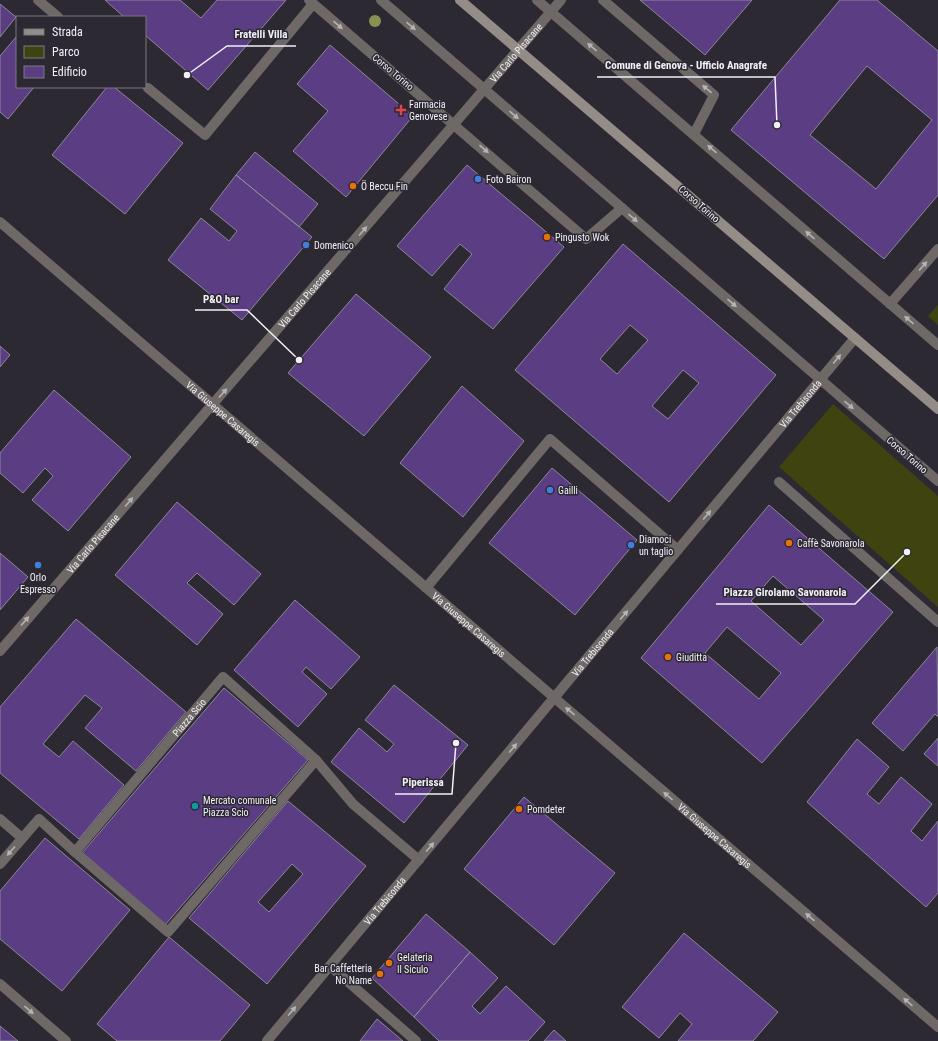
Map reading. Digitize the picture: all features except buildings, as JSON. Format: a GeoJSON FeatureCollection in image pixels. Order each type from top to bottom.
{"type":"FeatureCollection","features":[{"type":"Feature","properties":{"kind":"main road","name":"Corso Torino"},"geometry":{"type":"LineString","coordinates":[[460,0],[938,409]]}},
{"type":"Feature","properties":{"kind":"street"},"geometry":{"type":"LineString","coordinates":[[38,0],[57,16]]}},
{"type":"Feature","properties":{"kind":"street","name":"Corso Torino"},"geometry":{"type":"LineString","coordinates":[[382,0],[938,481]]}},
{"type":"Feature","properties":{"kind":"street"},"geometry":{"type":"LineString","coordinates":[[537,0],[938,345]]}},
{"type":"Feature","properties":{"kind":"street","name":"Via Carlo Pisacane"},"geometry":{"type":"LineString","coordinates":[[0,651],[561,0]]}},
{"type":"Feature","properties":{"kind":"street"},"geometry":{"type":"LineString","coordinates":[[603,0],[714,95],[694,134]]}},
{"type":"Feature","properties":{"kind":"street"},"geometry":{"type":"LineString","coordinates":[[148,88],[205,135],[311,2]]}},
{"type":"Feature","properties":{"kind":"street","name":"Corso Torino"},"geometry":{"type":"LineString","coordinates":[[311,2],[586,239],[622,208]]}},
{"type":"Feature","properties":{"kind":"street","name":"Via Giuseppe Casaregis"},"geometry":{"type":"LineString","coordinates":[[0,222],[938,1027]]}},
{"type":"Feature","properties":{"kind":"street"},"geometry":{"type":"LineString","coordinates":[[890,304],[938,249]]}},
{"type":"Feature","properties":{"kind":"street","name":"Via Trebisonda"},"geometry":{"type":"LineString","coordinates":[[267,1041],[854,338]]}},
{"type":"Feature","properties":{"kind":"street"},"geometry":{"type":"LineString","coordinates":[[426,588],[550,439],[678,550]]}},
{"type":"Feature","properties":{"kind":"street"},"geometry":{"type":"LineString","coordinates":[[779,482],[938,622]]}},
{"type":"Feature","properties":{"kind":"street","name":"Piazza Scio"},"geometry":{"type":"LineString","coordinates":[[75,852],[223,678],[316,760],[353,804],[419,860]]}},
{"type":"Feature","properties":{"kind":"street"},"geometry":{"type":"LineString","coordinates":[[0,864],[39,819],[168,932],[316,760]]}},
{"type":"Feature","properties":{"kind":"street"},"geometry":{"type":"LineString","coordinates":[[0,819],[22,838]]}},
{"type":"Feature","properties":{"kind":"street"},"geometry":{"type":"LineString","coordinates":[[330,966],[416,1041]]}},
{"type":"Feature","properties":{"kind":"street"},"geometry":{"type":"LineString","coordinates":[[0,984],[66,1041]]}},
{"type":"Feature","properties":{"kind":"green space"},"geometry":{"type":"Polygon","coordinates":[[[938,305],[938,325],[928,316],[938,305]]]}},
{"type":"Feature","properties":{"kind":"green space"},"geometry":{"type":"Polygon","coordinates":[[[833,404],[938,496],[938,607],[779,467],[833,404]]]}},
{"type":"Feature","properties":{"kind":"place","name":"Fratelli Villa"},"geometry":{"type":"Point","coordinates":[187,75]}},
{"type":"Feature","properties":{"kind":"place","name":"Farmacia Genovese"},"geometry":{"type":"Point","coordinates":[401,110]}},
{"type":"Feature","properties":{"kind":"place","name":"Comune di Genova - Ufficio Anagrafe"},"geometry":{"type":"Point","coordinates":[777,125]}},
{"type":"Feature","properties":{"kind":"place","name":"Foto Bairon"},"geometry":{"type":"Point","coordinates":[478,179]}},
{"type":"Feature","properties":{"kind":"place","name":"Ö Beccu Fin"},"geometry":{"type":"Point","coordinates":[353,186]}},
{"type":"Feature","properties":{"kind":"place","name":"Pingusto Wok"},"geometry":{"type":"Point","coordinates":[547,237]}},
{"type":"Feature","properties":{"kind":"place","name":"Domenico"},"geometry":{"type":"Point","coordinates":[306,245]}},
{"type":"Feature","properties":{"kind":"place","name":"P&O bar"},"geometry":{"type":"Point","coordinates":[299,360]}},
{"type":"Feature","properties":{"kind":"place","name":"Gailli"},"geometry":{"type":"Point","coordinates":[550,490]}},
{"type":"Feature","properties":{"kind":"place","name":"Caffè Savonarola"},"geometry":{"type":"Point","coordinates":[789,543]}},
{"type":"Feature","properties":{"kind":"place","name":"Diamoci un taglio"},"geometry":{"type":"Point","coordinates":[631,545]}},
{"type":"Feature","properties":{"kind":"place","name":"Piazza Girolamo Savonarola"},"geometry":{"type":"Point","coordinates":[907,552]}},
{"type":"Feature","properties":{"kind":"place","name":"Orlo Espresso"},"geometry":{"type":"Point","coordinates":[38,565]}},
{"type":"Feature","properties":{"kind":"place","name":"Giuditta"},"geometry":{"type":"Point","coordinates":[668,657]}},
{"type":"Feature","properties":{"kind":"place","name":"Piperissa"},"geometry":{"type":"Point","coordinates":[456,743]}},
{"type":"Feature","properties":{"kind":"place","name":"Mercato comunale Piazza Scio"},"geometry":{"type":"Point","coordinates":[195,806]}},
{"type":"Feature","properties":{"kind":"place","name":"Pomdeter"},"geometry":{"type":"Point","coordinates":[519,809]}},
{"type":"Feature","properties":{"kind":"place","name":"Gelateria Il Siculo"},"geometry":{"type":"Point","coordinates":[389,963]}},
{"type":"Feature","properties":{"kind":"place","name":"Bar Caffetteria No Name"},"geometry":{"type":"Point","coordinates":[380,974]}}]}
